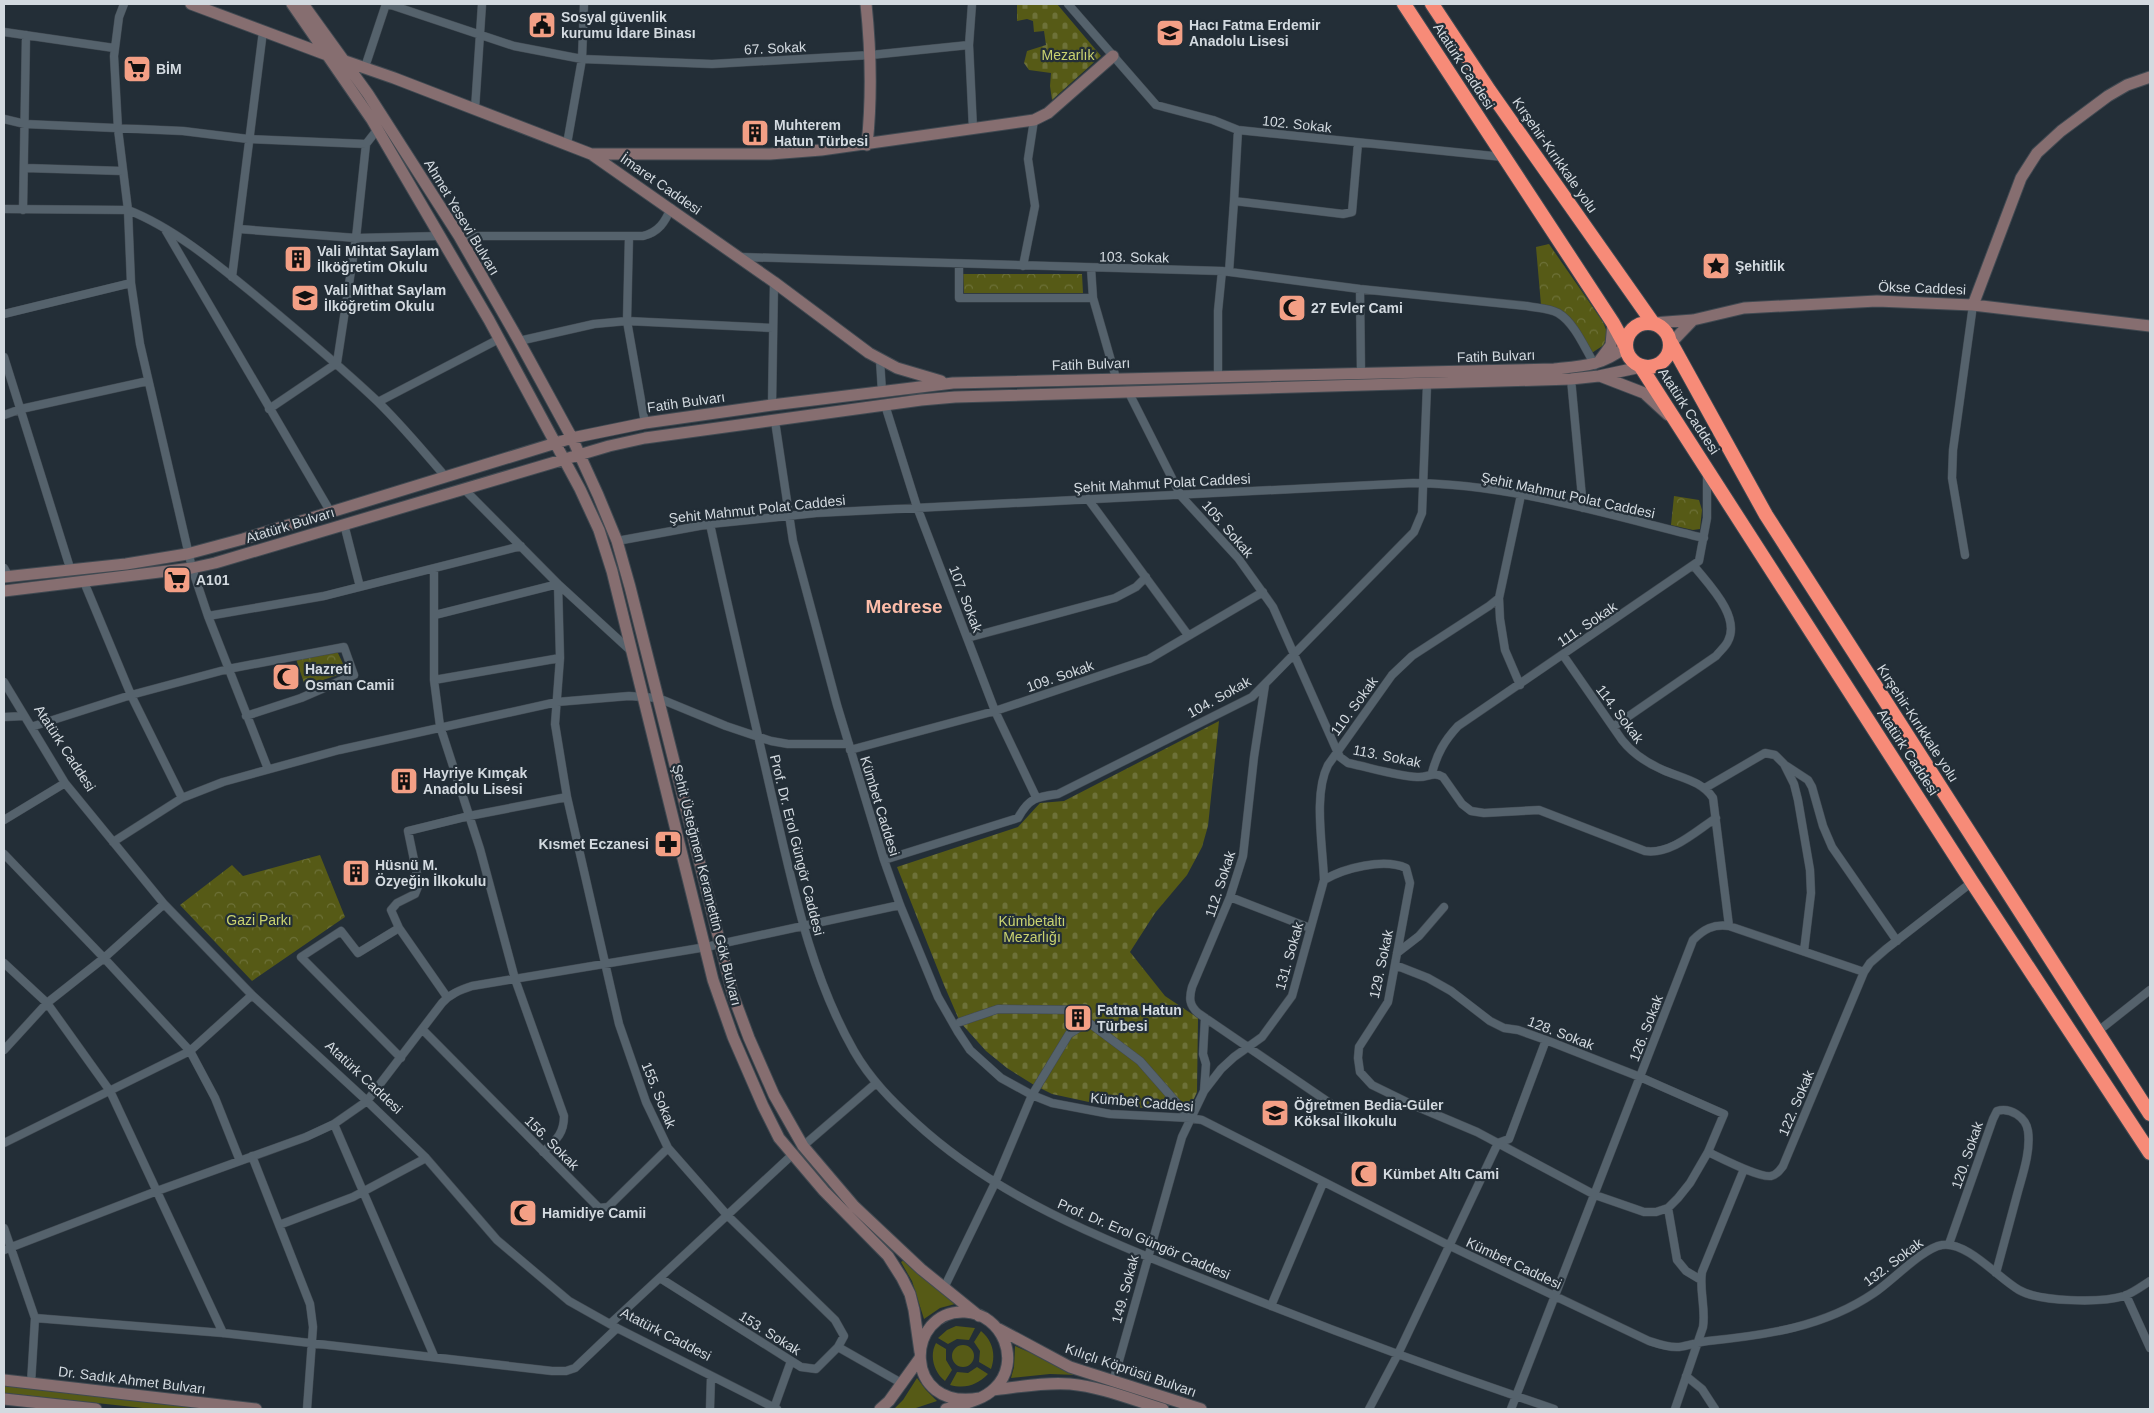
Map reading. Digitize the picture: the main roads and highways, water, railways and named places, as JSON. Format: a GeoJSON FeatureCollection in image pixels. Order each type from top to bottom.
{"type":"FeatureCollection","features":[{"type":"Feature","properties":{"kind":"highway","name":"Atatürk Caddesi"},"geometry":{"type":"LineString","coordinates":[[1404,4],[1613,324],[1626,347]]}},
{"type":"Feature","properties":{"kind":"highway","name":"Kırşehir-Kırıkkale yolu"},"geometry":{"type":"LineString","coordinates":[[1432,4],[1489,90],[1653,323]]}},
{"type":"Feature","properties":{"kind":"highway"},"geometry":{"type":"LineString","coordinates":[[1653,323],[1665,330],[1671,343],[1668,357],[1656,367],[1641,367],[1630,359],[1626,347],[1626,340],[1634,328],[1653,323]]}},
{"type":"Feature","properties":{"kind":"highway","name":"Kırşehir-Kırıkkale yolu"},"geometry":{"type":"LineString","coordinates":[[1671,343],[1766,515],[2150,1114]]}},
{"type":"Feature","properties":{"kind":"highway","name":"Atatürk Caddesi"},"geometry":{"type":"LineString","coordinates":[[1641,367],[1972,882],[2150,1153]]}},
{"type":"Feature","properties":{"kind":"main road","name":"İmaret Caddesi"},"geometry":{"type":"LineString","coordinates":[[191,4],[591,154],[671,208],[880,360],[912,374],[953,384]]}},
{"type":"Feature","properties":{"kind":"main road","name":"Ahmet Yesevi Bulvarı"},"geometry":{"type":"LineString","coordinates":[[292,4],[377,130],[440,236],[556,442]]}},
{"type":"Feature","properties":{"kind":"main road","name":"Ahmet Yesevi Bulvarı"},"geometry":{"type":"LineString","coordinates":[[303,4],[344,61],[459,236],[519,341],[572,438],[579,455]]}},
{"type":"Feature","properties":{"kind":"main road"},"geometry":{"type":"LineString","coordinates":[[866,4],[871,55],[870,114],[867,144]]}},
{"type":"Feature","properties":{"kind":"main road"},"geometry":{"type":"LineString","coordinates":[[591,154],[770,154],[867,144],[1034,120],[1048,113],[1113,56]]}},
{"type":"Feature","properties":{"kind":"main road"},"geometry":{"type":"LineString","coordinates":[[1974,305],[2021,178],[2037,154],[2061,131],[2108,96],[2127,85],[2150,77]]}},
{"type":"Feature","properties":{"kind":"main road","name":"Ökse Caddesi"},"geometry":{"type":"LineString","coordinates":[[1653,323],[1693,320],[1744,308],[1878,301],[1974,305],[2150,326]]}},
{"type":"Feature","properties":{"kind":"main road"},"geometry":{"type":"LineString","coordinates":[[1671,343],[1693,320]]}},
{"type":"Feature","properties":{"kind":"main road"},"geometry":{"type":"LineString","coordinates":[[1613,324],[1611,345],[1597,370],[1644,393],[1678,425]]}},
{"type":"Feature","properties":{"kind":"main road","name":"Fatih Bulvarı"},"geometry":{"type":"LineString","coordinates":[[579,455],[645,438],[955,397],[1427,385],[1571,379],[1597,370],[1626,347]]}},
{"type":"Feature","properties":{"kind":"main road","name":"Fatih Bulvarı"},"geometry":{"type":"LineString","coordinates":[[556,442],[644,423],[772,405],[953,384],[1116,378],[1597,370],[1641,367]]}},
{"type":"Feature","properties":{"kind":"main road","name":"Şehit Üsteğmen Keramettin Gök Bulvarı"},"geometry":{"type":"LineString","coordinates":[[556,442],[598,530],[612,571],[713,980],[733,1037],[772,1126],[792,1155],[895,1266],[912,1302],[920,1355]]}},
{"type":"Feature","properties":{"kind":"main road","name":"Atatürk Bulvarı"},"geometry":{"type":"LineString","coordinates":[[6,574],[71,571],[188,554],[243,539],[556,442]]}},
{"type":"Feature","properties":{"kind":"main road","name":"Şehit Üsteğmen Keramettin Gök Bulvarı"},"geometry":{"type":"LineString","coordinates":[[579,455],[617,541],[719,944],[733,995],[748,1038],[784,1114],[803,1146],[854,1206],[944,1288],[979,1316]]}},
{"type":"Feature","properties":{"kind":"main road","name":"Atatürk Bulvarı"},"geometry":{"type":"LineString","coordinates":[[4,591],[192,568],[246,554],[579,455]]}},
{"type":"Feature","properties":{"kind":"main road"},"geometry":{"type":"LineString","coordinates":[[880,1409],[903,1384],[920,1355],[925,1335],[938,1320],[957,1313],[967,1312],[979,1316],[998,1329],[1006,1342],[1008,1362],[1000,1382],[993,1390],[980,1398],[946,1409]]}},
{"type":"Feature","properties":{"kind":"main road","name":"Kılıçlı Köprüsü Bulvarı"},"geometry":{"type":"LineString","coordinates":[[998,1329],[1070,1367],[1201,1409]]}},
{"type":"Feature","properties":{"kind":"main road"},"geometry":{"type":"LineString","coordinates":[[920,1355],[923,1374],[936,1391],[954,1400],[964,1401],[980,1398]]}},
{"type":"Feature","properties":{"kind":"main road","name":"Dr. Sadık Ahmet Bulvarı"},"geometry":{"type":"LineString","coordinates":[[4,1380],[256,1409]]}},
{"type":"Feature","properties":{"kind":"main road","name":"Kılıçlı Köprüsü Bulvarı"},"geometry":{"type":"LineString","coordinates":[[993,1390],[1038,1384],[1070,1384],[1105,1391],[1163,1409]]}},
{"type":"Feature","properties":{"kind":"main road"},"geometry":{"type":"LineString","coordinates":[[4,1399],[96,1409]]}},
{"type":"Feature","properties":{"kind":"place","name":"Sosyal güvenlik kurumu İdare Binası"},"geometry":{"type":"Point","coordinates":[542,25]}},
{"type":"Feature","properties":{"kind":"place","name":"Hacı Fatma Erdemir Anadolu Lisesi"},"geometry":{"type":"Point","coordinates":[1170,33]}},
{"type":"Feature","properties":{"kind":"place","name":"BİM"},"geometry":{"type":"Point","coordinates":[137,69]}},
{"type":"Feature","properties":{"kind":"place","name":"Muhterem Hatun Türbesi"},"geometry":{"type":"Point","coordinates":[755,133]}},
{"type":"Feature","properties":{"kind":"place","name":"Vali Mihtat Saylam İlköğretim Okulu"},"geometry":{"type":"Point","coordinates":[298,259]}},
{"type":"Feature","properties":{"kind":"place","name":"Şehitlik"},"geometry":{"type":"Point","coordinates":[1716,266]}},
{"type":"Feature","properties":{"kind":"place","name":"Vali Mithat Saylam İlköğretim Okulu"},"geometry":{"type":"Point","coordinates":[305,298]}},
{"type":"Feature","properties":{"kind":"place","name":"27 Evler Cami"},"geometry":{"type":"Point","coordinates":[1292,308]}},
{"type":"Feature","properties":{"kind":"place","name":"A101"},"geometry":{"type":"Point","coordinates":[177,580]}},
{"type":"Feature","properties":{"kind":"place","name":"Hazreti Osman Camii"},"geometry":{"type":"Point","coordinates":[286,677]}},
{"type":"Feature","properties":{"kind":"place","name":"Hayriye Kımçak Anadolu Lisesi"},"geometry":{"type":"Point","coordinates":[404,781]}},
{"type":"Feature","properties":{"kind":"place","name":"Kısmet Eczanesi"},"geometry":{"type":"Point","coordinates":[668,844]}},
{"type":"Feature","properties":{"kind":"place","name":"Hüsnü M. Özyeğin İlkokulu"},"geometry":{"type":"Point","coordinates":[356,873]}},
{"type":"Feature","properties":{"kind":"place","name":"Fatma Hatun Türbesi"},"geometry":{"type":"Point","coordinates":[1078,1018]}},
{"type":"Feature","properties":{"kind":"place","name":"Öğretmen Bedia-Güler Köksal İlkokulu"},"geometry":{"type":"Point","coordinates":[1275,1113]}},
{"type":"Feature","properties":{"kind":"place","name":"Kümbet Altı Cami"},"geometry":{"type":"Point","coordinates":[1364,1174]}},
{"type":"Feature","properties":{"kind":"place","name":"Hamidiye Camii"},"geometry":{"type":"Point","coordinates":[523,1213]}},
{"type":"Feature","properties":{"kind":"district","name":"Medrese"},"geometry":{"type":"Point","coordinates":[904,606]}},
{"type":"Feature","properties":{"kind":"park label","name":"Mezarlık"},"geometry":{"type":"Point","coordinates":[1068,55]}},
{"type":"Feature","properties":{"kind":"park label","name":"Gazi Parkı"},"geometry":{"type":"Point","coordinates":[259,920]}},
{"type":"Feature","properties":{"kind":"park label","name":"Kümbetaltı Mezarlığı"},"geometry":{"type":"Point","coordinates":[1032,930]}}]}
